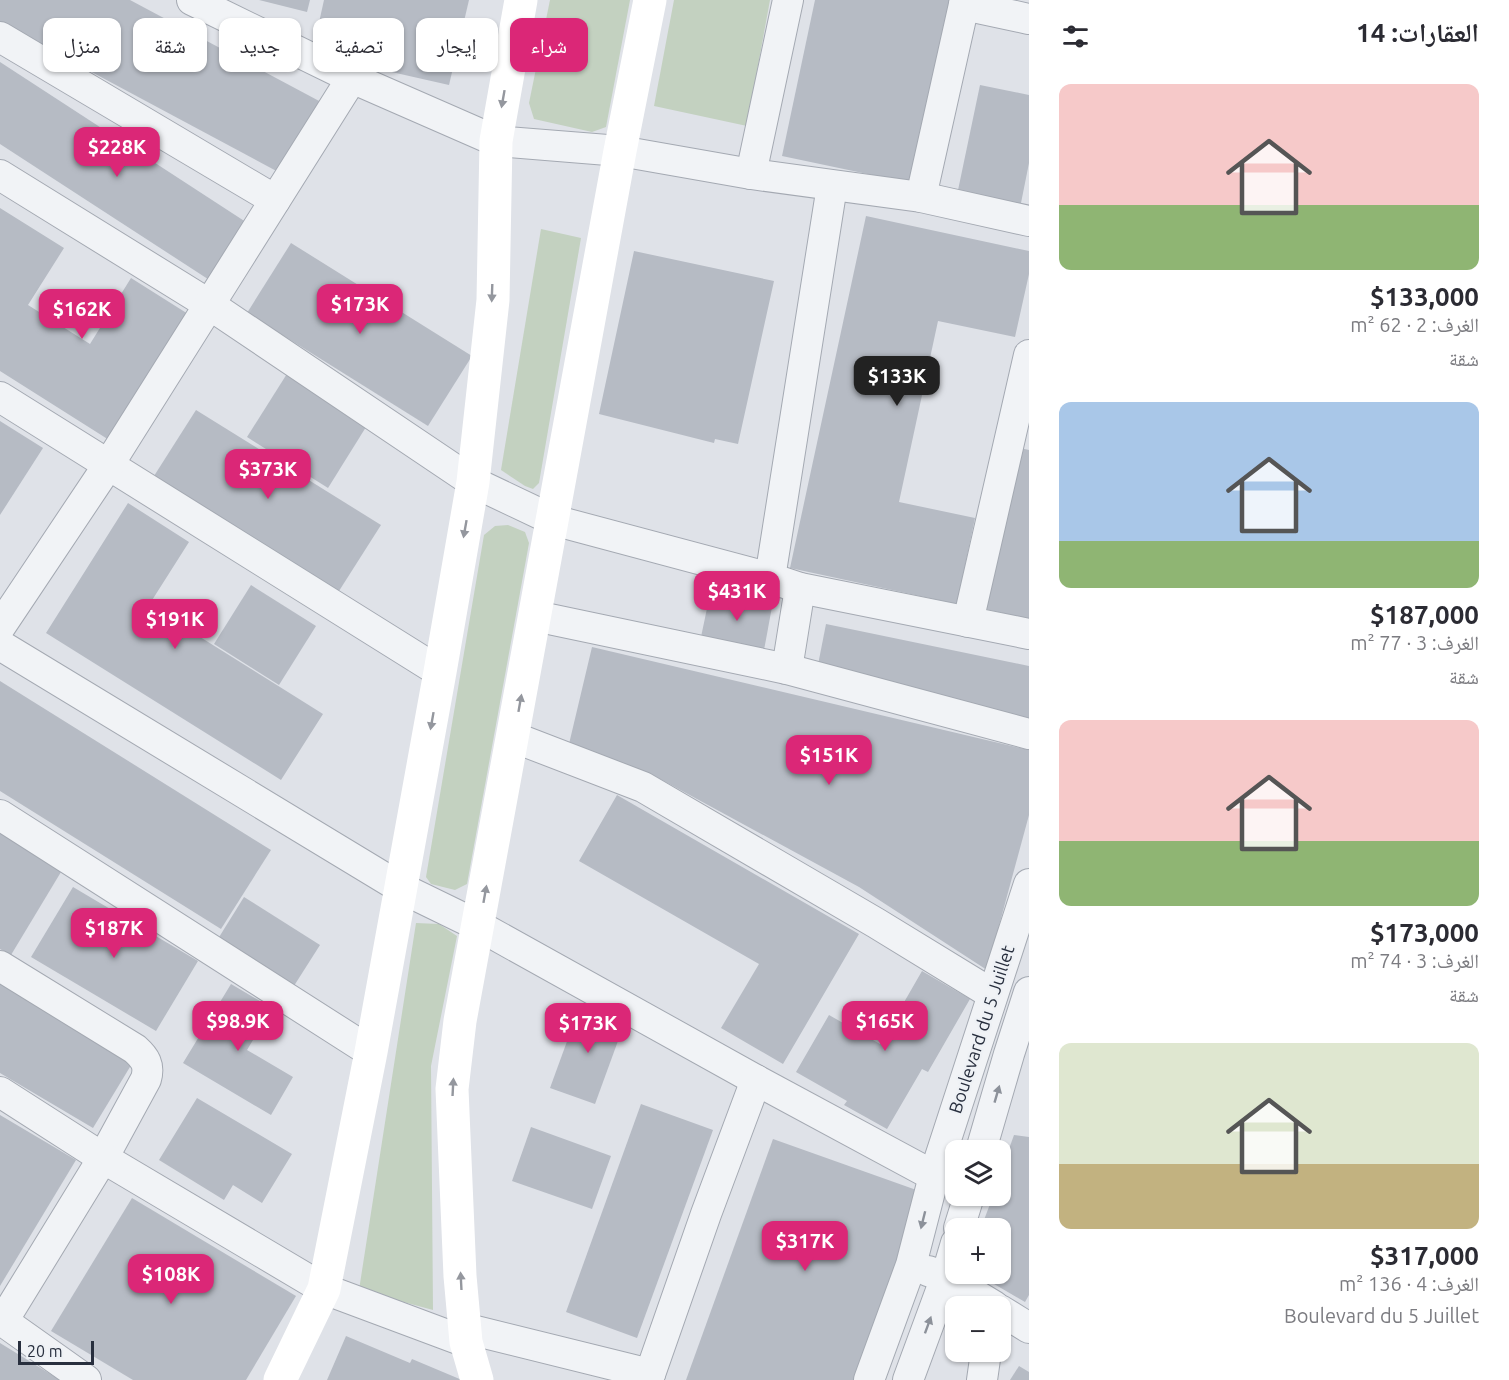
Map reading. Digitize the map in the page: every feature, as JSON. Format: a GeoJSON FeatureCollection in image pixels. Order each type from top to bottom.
{"type":"FeatureCollection","features":[{"type":"Feature","properties":{"kind":"street"},"geometry":{"type":"LineString","coordinates":[[192,0],[352,78],[495,141],[620,151],[751,174],[921,197],[1029,221]]}},
{"type":"Feature","properties":{"kind":"street"},"geometry":{"type":"LineString","coordinates":[[280,1380],[324,1289],[371,1052],[440,672],[473,482],[492,300],[495,141],[521,0]]}},
{"type":"Feature","properties":{"kind":"street"},"geometry":{"type":"LineString","coordinates":[[477,1380],[465,1335],[452,1089],[460,1021],[620,151],[650,0]]}},
{"type":"Feature","properties":{"kind":"street"},"geometry":{"type":"LineString","coordinates":[[751,174],[788,0]]}},
{"type":"Feature","properties":{"kind":"street"},"geometry":{"type":"LineString","coordinates":[[921,197],[964,2],[1029,19]]}},
{"type":"Feature","properties":{"kind":"street"},"geometry":{"type":"LineString","coordinates":[[0,37],[275,200]]}},
{"type":"Feature","properties":{"kind":"street"},"geometry":{"type":"LineString","coordinates":[[0,627],[109,464],[352,78]]}},
{"type":"Feature","properties":{"kind":"street"},"geometry":{"type":"LineString","coordinates":[[0,175],[210,305],[473,482],[553,520],[800,588],[1029,634]]}},
{"type":"Feature","properties":{"kind":"street"},"geometry":{"type":"LineString","coordinates":[[770,578],[832,186]]}},
{"type":"Feature","properties":{"kind":"street"},"geometry":{"type":"LineString","coordinates":[[968,622],[1021,427],[1029,355]]}},
{"type":"Feature","properties":{"kind":"street"},"geometry":{"type":"LineString","coordinates":[[0,397],[440,672]]}},
{"type":"Feature","properties":{"kind":"street"},"geometry":{"type":"LineString","coordinates":[[787,669],[800,588]]}},
{"type":"Feature","properties":{"kind":"street"},"geometry":{"type":"LineString","coordinates":[[535,616],[787,669],[1029,734]]}},
{"type":"Feature","properties":{"kind":"street"},"geometry":{"type":"LineString","coordinates":[[0,645],[401,888],[479,926],[934,1176]]}},
{"type":"Feature","properties":{"kind":"street"},"geometry":{"type":"LineString","coordinates":[[513,737],[643,787],[876,922],[992,994]]}},
{"type":"Feature","properties":{"kind":"street"},"geometry":{"type":"LineString","coordinates":[[0,815],[371,1052]]}},
{"type":"Feature","properties":{"kind":"street","name":"Boulevard du 5 Juillet"},"geometry":{"type":"LineString","coordinates":[[869,1380],[911,1265],[934,1176],[1029,884]]}},
{"type":"Feature","properties":{"kind":"street"},"geometry":{"type":"LineString","coordinates":[[0,966],[135,1049],[147,1063],[146,1080],[104,1158],[2,1320],[86,1380]]}},
{"type":"Feature","properties":{"kind":"street"},"geometry":{"type":"LineString","coordinates":[[985,1140],[1019,1060],[1029,992]]}},
{"type":"Feature","properties":{"kind":"street"},"geometry":{"type":"LineString","coordinates":[[0,1092],[104,1158],[324,1289],[465,1335],[649,1377],[756,1080]]}},
{"type":"Feature","properties":{"kind":"street"},"geometry":{"type":"LineString","coordinates":[[911,1265],[945,1277]]}},
{"type":"Feature","properties":{"kind":"street"},"geometry":{"type":"LineString","coordinates":[[908,1380],[945,1280]]}},
{"type":"Feature","properties":{"kind":"street"},"geometry":{"type":"LineString","coordinates":[[958,1284],[977,1296]]}},
{"type":"Feature","properties":{"kind":"street"},"geometry":{"type":"LineString","coordinates":[[1011,1317],[1029,1328]]}},
{"type":"Feature","properties":{"kind":"street"},"geometry":{"type":"LineString","coordinates":[[982,1380],[985,1362]]}},
{"type":"Feature","properties":{"kind":"green space"},"geometry":{"type":"Polygon","coordinates":[[[550,0],[630,0],[606,127],[592,132],[534,119],[529,103],[535,72],[588,72],[588,18],[546,18],[550,0]]]}},
{"type":"Feature","properties":{"kind":"green space"},"geometry":{"type":"Polygon","coordinates":[[[674,0],[770,0],[747,126],[654,106],[674,0]]]}},
{"type":"Feature","properties":{"kind":"green space"},"geometry":{"type":"Polygon","coordinates":[[[541,229],[581,238],[539,483],[533,489],[501,470],[541,229]]]}},
{"type":"Feature","properties":{"kind":"green space"},"geometry":{"type":"Polygon","coordinates":[[[508,525],[525,532],[529,543],[467,884],[455,890],[431,884],[426,877],[484,535],[495,526],[508,525]]]}},
{"type":"Feature","properties":{"kind":"green space"},"geometry":{"type":"Polygon","coordinates":[[[416,923],[439,924],[457,936],[431,1066],[433,1310],[359,1290],[416,923]]]}},
{"type":"Feature","properties":{"kind":"building"},"geometry":{"type":"Polygon","coordinates":[[[0,0],[130,0],[164,18],[133,18],[133,72],[207,72],[207,41],[219,48],[219,72],[265,72],[321,102],[282,174],[92,72],[121,72],[121,18],[43,18],[43,46],[0,23],[0,0]]]}},
{"type":"Feature","properties":{"kind":"building"},"geometry":{"type":"Polygon","coordinates":[[[259,0],[310,0],[307,12],[259,0]]]}},
{"type":"Feature","properties":{"kind":"building"},"geometry":{"type":"Polygon","coordinates":[[[324,0],[469,0],[465,18],[416,18],[416,72],[452,72],[449,85],[392,72],[404,72],[404,18],[320,18],[324,0]]]}},
{"type":"Feature","properties":{"kind":"building"},"geometry":{"type":"Polygon","coordinates":[[[815,0],[955,0],[915,184],[782,156],[815,0]]]}},
{"type":"Feature","properties":{"kind":"building"},"geometry":{"type":"Polygon","coordinates":[[[0,62],[252,226],[214,283],[0,144],[0,62]]]}},
{"type":"Feature","properties":{"kind":"building"},"geometry":{"type":"Polygon","coordinates":[[[980,85],[1029,95],[1029,163],[1020,208],[957,195],[980,85]]]}},
{"type":"Feature","properties":{"kind":"building"},"geometry":{"type":"Polygon","coordinates":[[[0,208],[64,248],[28,305],[90,344],[131,278],[196,319],[117,445],[0,371],[0,208]]]}},
{"type":"Feature","properties":{"kind":"building"},"geometry":{"type":"Polygon","coordinates":[[[866,216],[1029,251],[1029,274],[1015,337],[938,321],[899,502],[975,518],[957,604],[790,568],[866,216]]]}},
{"type":"Feature","properties":{"kind":"building"},"geometry":{"type":"Polygon","coordinates":[[[291,243],[472,356],[428,426],[247,313],[291,243]]]}},
{"type":"Feature","properties":{"kind":"building"},"geometry":{"type":"Polygon","coordinates":[[[634,251],[774,281],[738,444],[715,439],[714,443],[599,414],[634,251]]]}},
{"type":"Feature","properties":{"kind":"building"},"geometry":{"type":"Polygon","coordinates":[[[290,369],[371,419],[328,488],[247,437],[290,369]]]}},
{"type":"Feature","properties":{"kind":"building"},"geometry":{"type":"Polygon","coordinates":[[[196,410],[381,525],[339,591],[154,476],[196,410]]]}},
{"type":"Feature","properties":{"kind":"building"},"geometry":{"type":"Polygon","coordinates":[[[0,421],[43,448],[0,515],[0,421]]]}},
{"type":"Feature","properties":{"kind":"building"},"geometry":{"type":"Polygon","coordinates":[[[1020,448],[1029,450],[1029,619],[985,609],[1020,448]]]}},
{"type":"Feature","properties":{"kind":"building"},"geometry":{"type":"Polygon","coordinates":[[[128,503],[189,542],[149,605],[323,714],[281,780],[46,633],[128,503]]]}},
{"type":"Feature","properties":{"kind":"building"},"geometry":{"type":"Polygon","coordinates":[[[251,585],[316,626],[279,685],[214,644],[251,585]]]}},
{"type":"Feature","properties":{"kind":"building"},"geometry":{"type":"Polygon","coordinates":[[[710,594],[772,607],[764,650],[701,637],[710,594]]]}},
{"type":"Feature","properties":{"kind":"building"},"geometry":{"type":"Polygon","coordinates":[[[826,624],[1029,666],[1029,718],[816,675],[826,624]]]}},
{"type":"Feature","properties":{"kind":"building"},"geometry":{"type":"Polygon","coordinates":[[[592,647],[1029,750],[1029,815],[987,970],[859,887],[651,774],[569,744],[592,647]]]}},
{"type":"Feature","properties":{"kind":"building"},"geometry":{"type":"Polygon","coordinates":[[[0,681],[271,850],[221,929],[0,791],[0,681]]]}},
{"type":"Feature","properties":{"kind":"building"},"geometry":{"type":"Polygon","coordinates":[[[617,795],[859,934],[783,1064],[721,1028],[759,964],[579,861],[617,795]]]}},
{"type":"Feature","properties":{"kind":"building"},"geometry":{"type":"Polygon","coordinates":[[[0,828],[64,867],[11,955],[0,949],[0,828]]]}},
{"type":"Feature","properties":{"kind":"building"},"geometry":{"type":"Polygon","coordinates":[[[73,887],[198,961],[156,1031],[31,957],[73,887]]]}},
{"type":"Feature","properties":{"kind":"building"},"geometry":{"type":"Polygon","coordinates":[[[244,897],[320,945],[292,989],[216,942],[244,897]]]}},
{"type":"Feature","properties":{"kind":"building"},"geometry":{"type":"Polygon","coordinates":[[[922,971],[970,999],[928,1072],[922,1069],[887,1129],[844,1105],[847,1101],[796,1072],[829,1015],[880,1044],[922,971]]]}},
{"type":"Feature","properties":{"kind":"building"},"geometry":{"type":"Polygon","coordinates":[[[0,976],[136,1057],[93,1128],[0,1073],[0,976]]]}},
{"type":"Feature","properties":{"kind":"building"},"geometry":{"type":"Polygon","coordinates":[[[231,984],[272,1008],[247,1050],[293,1077],[271,1115],[183,1063],[231,984]]]}},
{"type":"Feature","properties":{"kind":"building"},"geometry":{"type":"Polygon","coordinates":[[[581,1003],[626,1019],[595,1104],[550,1088],[581,1003]]]}},
{"type":"Feature","properties":{"kind":"building"},"geometry":{"type":"Polygon","coordinates":[[[197,1098],[292,1154],[262,1203],[233,1185],[224,1200],[159,1160],[197,1098]]]}},
{"type":"Feature","properties":{"kind":"building"},"geometry":{"type":"Polygon","coordinates":[[[641,1104],[713,1130],[637,1338],[566,1312],[641,1104]]]}},
{"type":"Feature","properties":{"kind":"building"},"geometry":{"type":"Polygon","coordinates":[[[0,1115],[76,1160],[0,1286],[0,1115]]]}},
{"type":"Feature","properties":{"kind":"building"},"geometry":{"type":"Polygon","coordinates":[[[531,1127],[611,1156],[592,1209],[512,1181],[531,1127]]]}},
{"type":"Feature","properties":{"kind":"building"},"geometry":{"type":"Polygon","coordinates":[[[1014,1135],[1029,1137],[1029,1295],[1025,1302],[994,1284],[1011,1284],[1011,1218],[985,1218],[989,1206],[1011,1206],[1011,1143],[1014,1135]]]}},
{"type":"Feature","properties":{"kind":"building"},"geometry":{"type":"Polygon","coordinates":[[[773,1139],[922,1192],[854,1380],[686,1380],[773,1139]]]}},
{"type":"Feature","properties":{"kind":"building"},"geometry":{"type":"Polygon","coordinates":[[[132,1198],[296,1296],[246,1380],[133,1380],[51,1331],[132,1198]]]}},
{"type":"Feature","properties":{"kind":"building"},"geometry":{"type":"Polygon","coordinates":[[[346,1336],[410,1363],[412,1359],[462,1380],[327,1380],[346,1336]]]}},
{"type":"Feature","properties":{"kind":"building"},"geometry":{"type":"Polygon","coordinates":[[[0,1343],[60,1380],[0,1380],[0,1343]]]}},
{"type":"Feature","properties":{"kind":"building"},"geometry":{"type":"Polygon","coordinates":[[[1019,1366],[1029,1372],[1029,1380],[1010,1380],[1019,1366]]]}}]}
